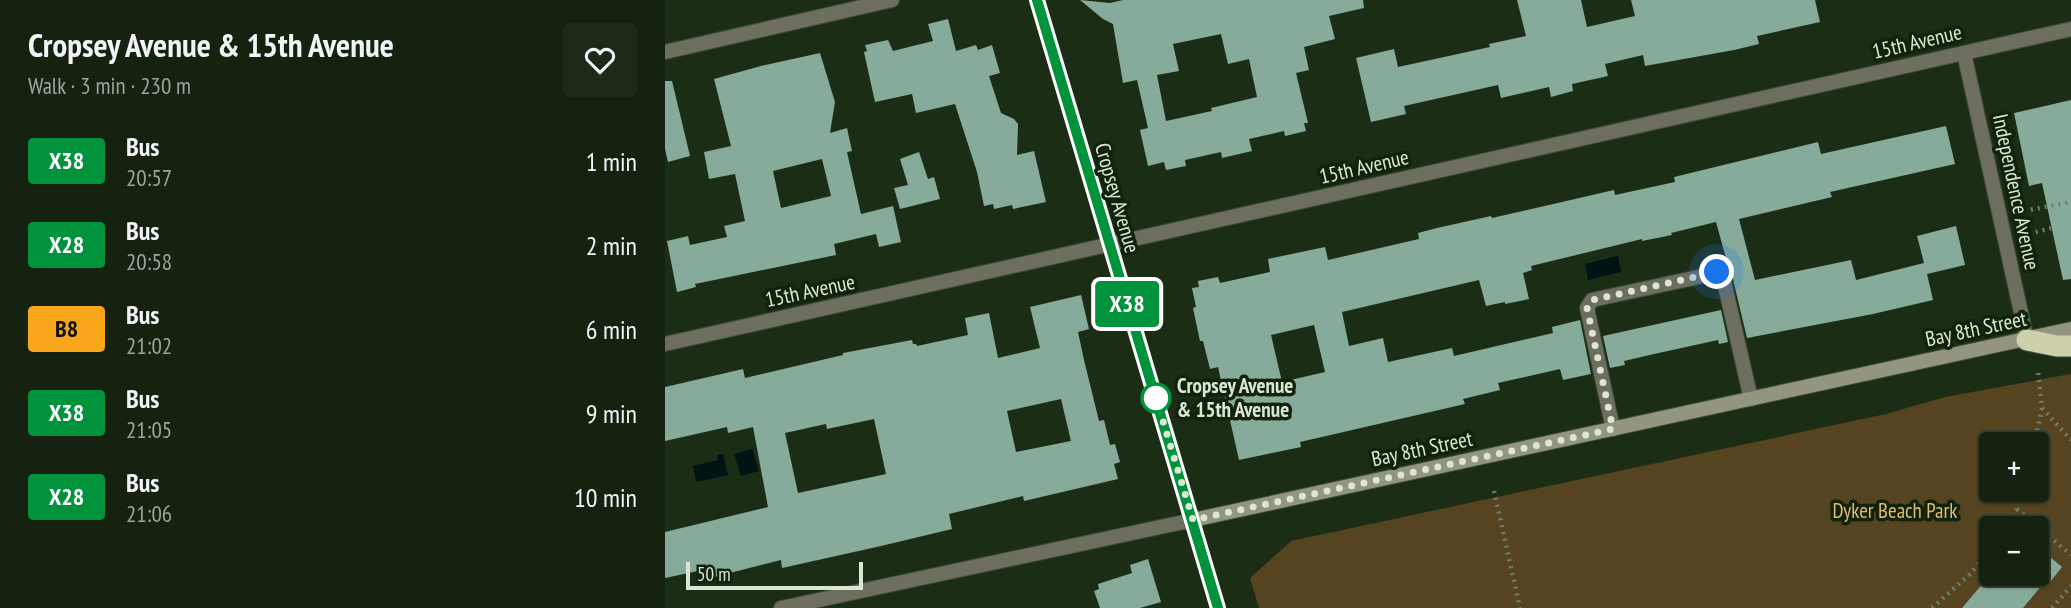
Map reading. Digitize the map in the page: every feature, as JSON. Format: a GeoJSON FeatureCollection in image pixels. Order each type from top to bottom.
{"type":"FeatureCollection","features":[{"type":"Feature","properties":{"kind":"highway"},"geometry":{"type":"LineString","coordinates":[[2027,340],[2071,346]]}},
{"type":"Feature","properties":{"kind":"main road","name":"Cropsey Avenue"},"geometry":{"type":"LineString","coordinates":[[1037,0],[1219,608]]}},
{"type":"Feature","properties":{"kind":"main road","name":"Bay 8th Street"},"geometry":{"type":"LineString","coordinates":[[1193,520],[2071,329]]}},
{"type":"Feature","properties":{"kind":"street"},"geometry":{"type":"LineString","coordinates":[[665,52],[892,0]]}},
{"type":"Feature","properties":{"kind":"street","name":"15th Avenue"},"geometry":{"type":"LineString","coordinates":[[665,344],[2071,29]]}},
{"type":"Feature","properties":{"kind":"street","name":"Independence Avenue"},"geometry":{"type":"LineString","coordinates":[[1964,53],[2027,340]]}},
{"type":"Feature","properties":{"kind":"street"},"geometry":{"type":"LineString","coordinates":[[1613,429],[1588,303],[1717,272],[1723,277],[1751,399]]}},
{"type":"Feature","properties":{"kind":"street","name":"Bay 8th Street"},"geometry":{"type":"LineString","coordinates":[[781,608],[1193,520]]}},
{"type":"Feature","properties":{"kind":"path"},"geometry":{"type":"LineString","coordinates":[[2024,211],[2071,202]]}},
{"type":"Feature","properties":{"kind":"path"},"geometry":{"type":"LineString","coordinates":[[2029,234],[2052,228]]}},
{"type":"Feature","properties":{"kind":"path"},"geometry":{"type":"LineString","coordinates":[[2037,432],[2042,408],[2038,371]]}},
{"type":"Feature","properties":{"kind":"path"},"geometry":{"type":"LineString","coordinates":[[2042,408],[2071,440]]}},
{"type":"Feature","properties":{"kind":"path"},"geometry":{"type":"LineString","coordinates":[[1494,491],[1520,608]]}},
{"type":"Feature","properties":{"kind":"path"},"geometry":{"type":"LineString","coordinates":[[2013,516],[2019,502]]}},
{"type":"Feature","properties":{"kind":"path"},"geometry":{"type":"LineString","coordinates":[[2017,509],[2071,555]]}},
{"type":"Feature","properties":{"kind":"path"},"geometry":{"type":"LineString","coordinates":[[1932,608],[1979,563]]}},
{"type":"Feature","properties":{"kind":"path"},"geometry":{"type":"LineString","coordinates":[[2052,608],[2071,586]]}},
{"type":"Feature","properties":{"kind":"green space","name":"Dyker Beach Park"},"geometry":{"type":"Polygon","coordinates":[[[2071,374],[2071,608],[1259,608],[1250,578],[1291,541],[1886,414],[1945,397],[2071,374]]]}},
{"type":"Feature","properties":{"kind":"shaded area"},"geometry":{"type":"Polygon","coordinates":[[[1618,256],[1621,272],[1588,280],[1585,264],[1618,256]]]}},
{"type":"Feature","properties":{"kind":"shaded area"},"geometry":{"type":"Polygon","coordinates":[[[752,449],[759,471],[741,476],[734,454],[752,449]]]}},
{"type":"Feature","properties":{"kind":"shaded area"},"geometry":{"type":"Polygon","coordinates":[[[723,454],[728,475],[696,482],[693,466],[718,460],[717,455],[723,454]]]}},
{"type":"Feature","properties":{"kind":"building"},"geometry":{"type":"Polygon","coordinates":[[[1080,0],[1110,3],[1123,0],[1363,0],[1364,8],[1329,16],[1335,39],[1304,47],[1309,70],[1296,73],[1308,123],[1304,123],[1306,131],[1285,136],[1284,131],[1249,139],[1252,151],[1222,158],[1221,152],[1185,160],[1186,166],[1166,170],[1164,162],[1148,166],[1140,130],[1148,128],[1137,80],[1123,83],[1113,24],[1080,0]],[[1221,34],[1173,44],[1179,71],[1157,75],[1166,121],[1257,97],[1249,59],[1228,64],[1221,34]]]}},
{"type":"Feature","properties":{"kind":"building"},"geometry":{"type":"Polygon","coordinates":[[[1517,0],[1581,0],[1587,27],[1635,16],[1631,0],[1815,0],[1820,22],[1757,36],[1759,44],[1734,50],[1645,66],[1643,55],[1605,64],[1608,76],[1572,84],[1573,91],[1551,97],[1549,87],[1501,98],[1498,85],[1404,106],[1406,114],[1371,122],[1356,58],[1394,49],[1398,67],[1490,47],[1489,44],[1526,36],[1517,0]]]}},
{"type":"Feature","properties":{"kind":"building"},"geometry":{"type":"Polygon","coordinates":[[[948,19],[956,51],[976,45],[978,50],[992,45],[1000,73],[989,76],[1001,113],[1018,124],[1017,155],[1034,151],[1046,202],[1013,209],[1012,205],[994,209],[993,204],[984,206],[977,172],[955,104],[916,113],[912,94],[875,102],[864,52],[867,51],[865,45],[888,40],[893,51],[933,41],[928,24],[948,19]]]}},
{"type":"Feature","properties":{"kind":"building"},"geometry":{"type":"Polygon","coordinates":[[[820,53],[835,102],[830,133],[847,128],[852,151],[847,152],[861,214],[893,206],[901,242],[879,247],[876,234],[834,244],[836,255],[695,284],[696,287],[677,292],[667,241],[688,236],[690,245],[727,237],[724,226],[745,221],[735,174],[709,179],[704,152],[731,146],[714,79],[820,53]],[[822,159],[773,171],[781,208],[831,196],[822,159]]]}},
{"type":"Feature","properties":{"kind":"building"},"geometry":{"type":"Polygon","coordinates":[[[665,81],[672,81],[690,156],[668,162],[665,149],[665,81]]]}},
{"type":"Feature","properties":{"kind":"building"},"geometry":{"type":"Polygon","coordinates":[[[2071,100],[2071,279],[2063,280],[2042,183],[2029,186],[2014,113],[2071,100]]]}},
{"type":"Feature","properties":{"kind":"building"},"geometry":{"type":"Polygon","coordinates":[[[1946,126],[1955,164],[1830,192],[1832,197],[1739,219],[1755,280],[1851,260],[1856,280],[1924,263],[1917,236],[1956,226],[1965,265],[1927,274],[1933,300],[1747,338],[1716,222],[1671,233],[1672,235],[1642,239],[1531,266],[1532,270],[1523,273],[1529,299],[1486,306],[1479,280],[1342,312],[1349,346],[1383,338],[1388,362],[1452,348],[1454,356],[1553,333],[1552,327],[1580,320],[1591,374],[1563,380],[1560,369],[1498,383],[1500,390],[1463,399],[1465,404],[1300,442],[1301,447],[1239,460],[1218,367],[1210,369],[1203,341],[1200,341],[1192,288],[1199,287],[1198,281],[1218,277],[1220,283],[1270,272],[1268,259],[1325,247],[1328,260],[1419,239],[1418,233],[1437,228],[1614,190],[1615,195],[1675,182],[1674,177],[1818,142],[1821,154],[1946,126]],[[1314,325],[1271,335],[1282,382],[1325,372],[1314,325]]]}},
{"type":"Feature","properties":{"kind":"building"},"geometry":{"type":"Polygon","coordinates":[[[919,152],[928,179],[934,177],[940,199],[900,209],[894,188],[908,185],[900,159],[919,152]]]}},
{"type":"Feature","properties":{"kind":"building"},"geometry":{"type":"Polygon","coordinates":[[[1081,295],[1089,329],[1078,332],[1099,421],[1104,420],[1110,445],[1115,444],[1120,462],[1114,464],[1118,479],[1024,501],[1023,496],[949,514],[952,529],[782,568],[781,560],[714,577],[712,568],[665,578],[665,532],[768,507],[753,427],[728,433],[727,427],[665,441],[665,387],[743,369],[745,378],[843,353],[912,340],[917,346],[968,335],[965,318],[989,313],[998,358],[1040,348],[1030,307],[1081,295]],[[1061,399],[1007,411],[1016,452],[1071,441],[1061,399]],[[874,419],[827,429],[826,424],[785,433],[798,493],[886,474],[874,419]]]}},
{"type":"Feature","properties":{"kind":"building"},"geometry":{"type":"Polygon","coordinates":[[[1721,310],[1728,342],[1719,344],[1718,340],[1654,354],[1624,361],[1625,365],[1610,368],[1603,336],[1721,310]]]}},
{"type":"Feature","properties":{"kind":"building"},"geometry":{"type":"Polygon","coordinates":[[[2049,556],[2062,567],[2049,581],[2049,556]]]}},
{"type":"Feature","properties":{"kind":"building"},"geometry":{"type":"Polygon","coordinates":[[[1148,559],[1161,602],[1140,608],[1100,608],[1094,591],[1099,589],[1098,584],[1132,573],[1130,565],[1148,559]]]}},
{"type":"Feature","properties":{"kind":"building"},"geometry":{"type":"Polygon","coordinates":[[[1981,586],[2041,586],[2023,608],[1962,608],[1981,586]]]}},
{"type":"Feature","properties":{"kind":"bus line","name":"X38"},"geometry":{"type":"LineString","coordinates":[[1037,0],[1218,608]]}},
{"type":"Feature","properties":{"kind":"place","name":"Cropsey Avenue & 15th Avenue"},"geometry":{"type":"Point","coordinates":[1156,398]}},
{"type":"Feature","properties":{"kind":"route"},"geometry":{"type":"LineString","coordinates":[[1156,398],[1193,520],[1613,429],[1588,303],[1717,272]]}}]}
